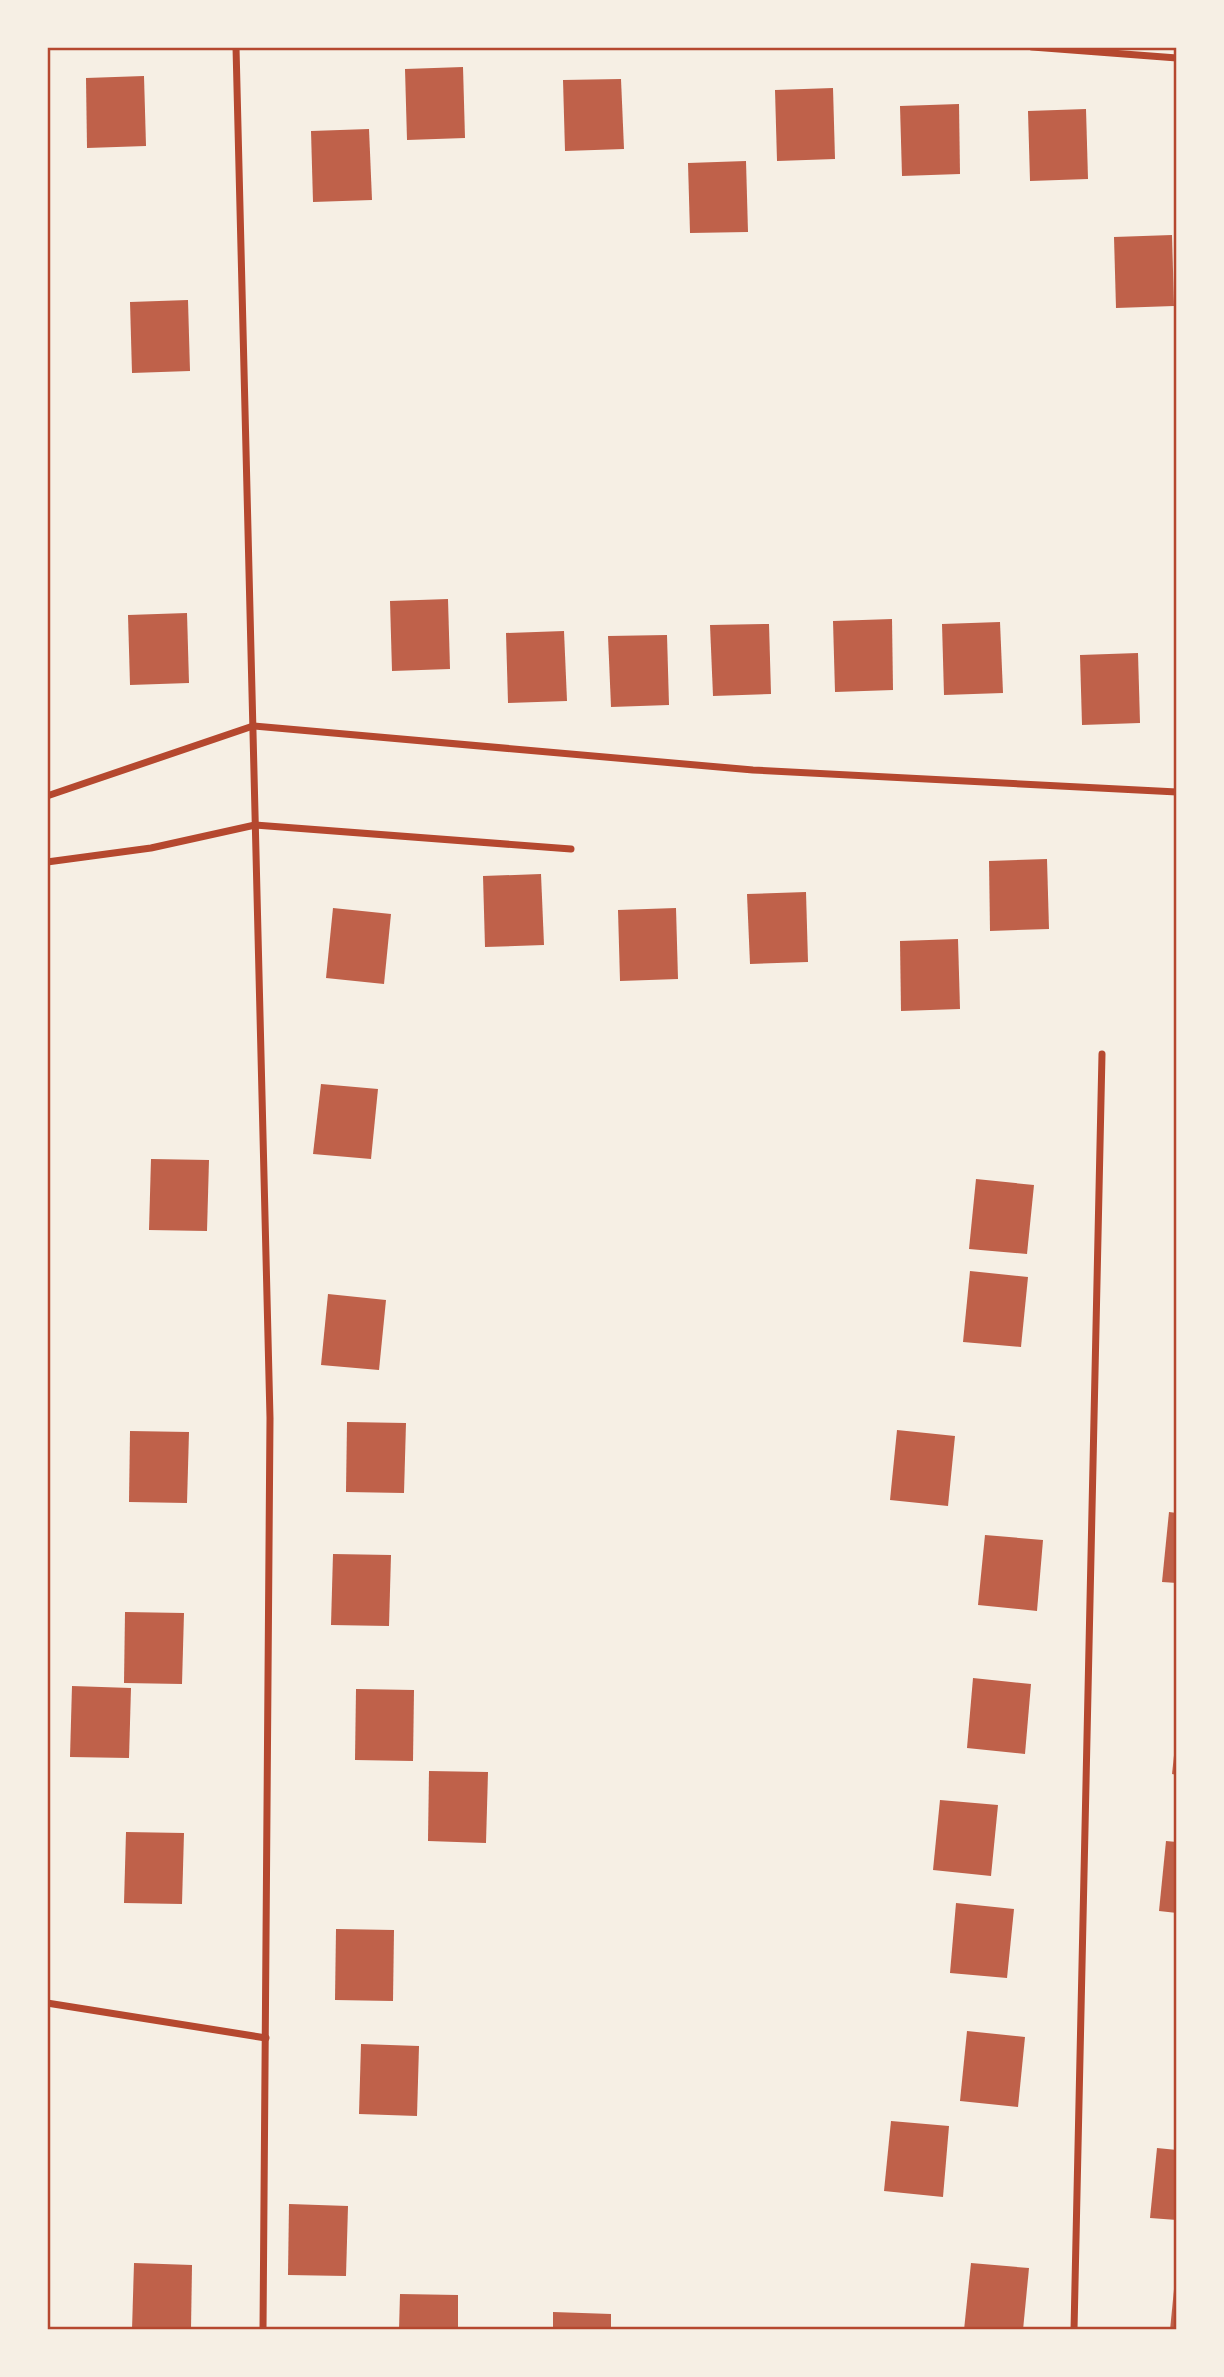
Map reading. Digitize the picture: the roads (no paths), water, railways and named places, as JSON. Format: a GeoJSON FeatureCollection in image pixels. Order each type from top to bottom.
{"type":"FeatureCollection","features":[{"type":"Feature","properties":{"kind":"street"},"geometry":{"type":"LineString","coordinates":[[236,47],[270,1418],[264,2330]]}},
{"type":"Feature","properties":{"kind":"street"},"geometry":{"type":"LineString","coordinates":[[1032,47],[1177,58]]}},
{"type":"Feature","properties":{"kind":"street"},"geometry":{"type":"LineString","coordinates":[[47,796],[253,726],[753,770],[1177,792]]}},
{"type":"Feature","properties":{"kind":"street"},"geometry":{"type":"LineString","coordinates":[[47,862],[151,848],[256,825],[572,849]]}},
{"type":"Feature","properties":{"kind":"street"},"geometry":{"type":"LineString","coordinates":[[1074,2330],[1102,1054]]}},
{"type":"Feature","properties":{"kind":"street"},"geometry":{"type":"LineString","coordinates":[[47,2003],[266,2038]]}}]}
